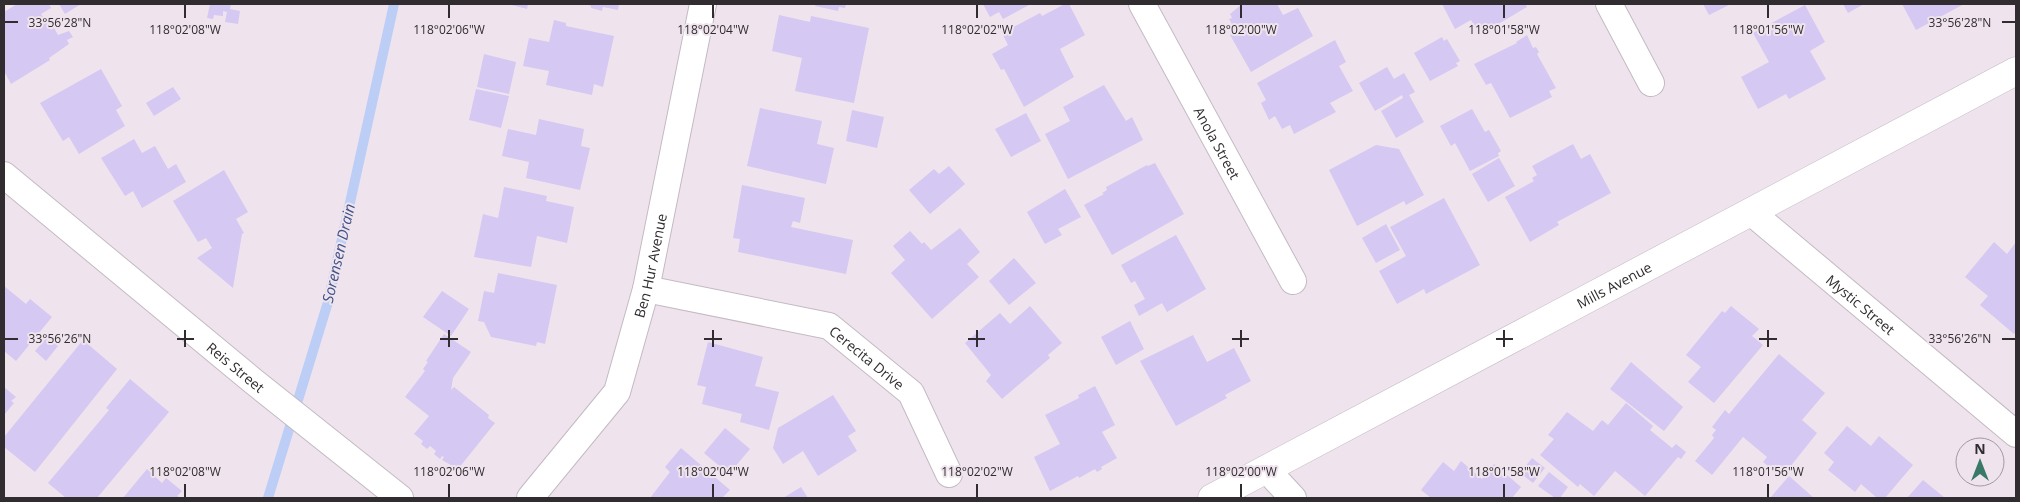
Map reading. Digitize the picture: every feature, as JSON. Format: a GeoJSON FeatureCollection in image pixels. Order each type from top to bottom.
{"type":"FeatureCollection","features":[{"type":"Feature","properties":{"kind":"main road","name":"Mills Avenue"},"geometry":{"type":"LineString","coordinates":[[1212,498],[1752,213],[2016,71]]}},
{"type":"Feature","properties":{"kind":"street","name":"Ben Hur Avenue"},"geometry":{"type":"LineString","coordinates":[[530,498],[617,392],[646,289],[703,4]]}},
{"type":"Feature","properties":{"kind":"street","name":"Anola Street"},"geometry":{"type":"LineString","coordinates":[[1142,4],[1293,281]]}},
{"type":"Feature","properties":{"kind":"street"},"geometry":{"type":"LineString","coordinates":[[1609,4],[1651,83]]}},
{"type":"Feature","properties":{"kind":"street","name":"Reis Street"},"geometry":{"type":"LineString","coordinates":[[4,175],[328,442],[400,498]]}},
{"type":"Feature","properties":{"kind":"street","name":"Mystic Street"},"geometry":{"type":"LineString","coordinates":[[1752,213],[2016,434]]}},
{"type":"Feature","properties":{"kind":"street","name":"Cerecita Drive"},"geometry":{"type":"LineString","coordinates":[[646,289],[828,326],[911,393],[949,474]]}},
{"type":"Feature","properties":{"kind":"street"},"geometry":{"type":"LineString","coordinates":[[1266,469],[1293,498]]}},
{"type":"Feature","properties":{"kind":"building"},"geometry":{"type":"Polygon","coordinates":[[[17,4],[49,4],[51,8],[41,14],[51,30],[54,28],[58,35],[69,31],[73,37],[67,40],[69,44],[49,58],[50,60],[11,84],[4,71],[4,12],[17,4]]]}},
{"type":"Feature","properties":{"kind":"building"},"geometry":{"type":"Polygon","coordinates":[[[59,4],[81,4],[65,14],[59,4]]]}},
{"type":"Feature","properties":{"kind":"building"},"geometry":{"type":"Polygon","coordinates":[[[210,4],[231,4],[230,9],[240,11],[238,24],[225,22],[227,12],[223,11],[223,16],[214,15],[213,19],[207,18],[210,4]]]}},
{"type":"Feature","properties":{"kind":"building"},"geometry":{"type":"Polygon","coordinates":[[[508,4],[528,4],[527,9],[508,4]]]}},
{"type":"Feature","properties":{"kind":"building"},"geometry":{"type":"Polygon","coordinates":[[[586,4],[619,4],[618,10],[603,7],[602,11],[591,8],[591,6],[586,4]]]}},
{"type":"Feature","properties":{"kind":"building"},"geometry":{"type":"Polygon","coordinates":[[[816,4],[846,4],[845,8],[839,7],[838,11],[815,6],[816,4]]]}},
{"type":"Feature","properties":{"kind":"building"},"geometry":{"type":"Polygon","coordinates":[[[983,4],[1031,4],[1003,19],[999,12],[990,17],[983,4]]]}},
{"type":"Feature","properties":{"kind":"building"},"geometry":{"type":"Polygon","coordinates":[[[1065,4],[1069,4],[1085,35],[1060,49],[1074,77],[1024,107],[1004,69],[1001,70],[992,54],[1008,45],[1002,33],[1040,13],[1042,16],[1065,4]]]}},
{"type":"Feature","properties":{"kind":"building"},"geometry":{"type":"Polygon","coordinates":[[[1242,4],[1277,4],[1283,15],[1298,8],[1313,36],[1251,72],[1230,35],[1236,31],[1229,19],[1232,18],[1230,14],[1242,4]]]}},
{"type":"Feature","properties":{"kind":"building"},"geometry":{"type":"Polygon","coordinates":[[[1442,4],[1525,4],[1527,7],[1480,35],[1471,20],[1455,29],[1442,4]]]}},
{"type":"Feature","properties":{"kind":"building"},"geometry":{"type":"Polygon","coordinates":[[[1703,4],[1731,4],[1709,15],[1703,4]]]}},
{"type":"Feature","properties":{"kind":"building"},"geometry":{"type":"Polygon","coordinates":[[[1843,4],[1864,4],[1848,13],[1843,4]]]}},
{"type":"Feature","properties":{"kind":"building"},"geometry":{"type":"Polygon","coordinates":[[[1902,4],[1964,4],[1916,30],[1902,4]]]}},
{"type":"Feature","properties":{"kind":"building"},"geometry":{"type":"Polygon","coordinates":[[[1805,5],[1825,42],[1810,51],[1826,79],[1789,99],[1786,94],[1758,109],[1741,77],[1769,62],[1753,33],[1805,5]]]}},
{"type":"Feature","properties":{"kind":"building"},"geometry":{"type":"Polygon","coordinates":[[[779,15],[810,22],[811,16],[869,28],[854,103],[795,91],[802,58],[772,51],[779,15]]]}},
{"type":"Feature","properties":{"kind":"building"},"geometry":{"type":"Polygon","coordinates":[[[554,20],[566,23],[566,26],[614,36],[603,87],[594,84],[592,95],[546,85],[549,71],[523,66],[529,38],[549,42],[554,20]]]}},
{"type":"Feature","properties":{"kind":"building"},"geometry":{"type":"Polygon","coordinates":[[[1527,35],[1533,48],[1536,47],[1539,52],[1537,54],[1556,88],[1549,91],[1552,97],[1510,118],[1491,83],[1486,85],[1474,64],[1517,43],[1527,35]]]}},
{"type":"Feature","properties":{"kind":"building"},"geometry":{"type":"Polygon","coordinates":[[[1442,37],[1444,41],[1447,39],[1460,61],[1456,63],[1458,66],[1430,81],[1414,53],[1442,37]]]}},
{"type":"Feature","properties":{"kind":"building"},"geometry":{"type":"Polygon","coordinates":[[[1335,40],[1346,62],[1339,66],[1353,91],[1330,103],[1336,112],[1294,134],[1290,125],[1282,129],[1275,116],[1269,120],[1261,103],[1266,100],[1257,83],[1335,40]]]}},
{"type":"Feature","properties":{"kind":"building"},"geometry":{"type":"Polygon","coordinates":[[[484,54],[516,62],[509,94],[477,87],[484,54]]]}},
{"type":"Feature","properties":{"kind":"building"},"geometry":{"type":"Polygon","coordinates":[[[1387,67],[1394,79],[1404,73],[1415,92],[1409,95],[1424,122],[1396,138],[1381,111],[1403,98],[1402,95],[1375,111],[1359,83],[1387,67]]]}},
{"type":"Feature","properties":{"kind":"building"},"geometry":{"type":"Polygon","coordinates":[[[101,69],[122,106],[116,110],[125,126],[79,154],[69,137],[63,141],[40,103],[101,69]]]}},
{"type":"Feature","properties":{"kind":"building"},"geometry":{"type":"Polygon","coordinates":[[[1104,85],[1126,121],[1132,117],[1143,140],[1068,179],[1045,134],[1070,121],[1063,107],[1104,85]]]}},
{"type":"Feature","properties":{"kind":"building"},"geometry":{"type":"Polygon","coordinates":[[[173,87],[181,99],[154,116],[146,103],[173,87]]]}},
{"type":"Feature","properties":{"kind":"building"},"geometry":{"type":"Polygon","coordinates":[[[476,89],[509,96],[501,128],[469,120],[476,89]]]}},
{"type":"Feature","properties":{"kind":"building"},"geometry":{"type":"Polygon","coordinates":[[[760,108],[822,121],[817,144],[834,148],[826,184],[747,166],[760,108]]]}},
{"type":"Feature","properties":{"kind":"building"},"geometry":{"type":"Polygon","coordinates":[[[1472,109],[1485,132],[1489,130],[1501,151],[1498,153],[1499,156],[1470,171],[1455,143],[1451,146],[1440,126],[1472,109]]]}},
{"type":"Feature","properties":{"kind":"building"},"geometry":{"type":"Polygon","coordinates":[[[852,110],[884,117],[877,148],[846,141],[852,110]]]}},
{"type":"Feature","properties":{"kind":"building"},"geometry":{"type":"Polygon","coordinates":[[[1026,113],[1041,141],[1011,157],[995,129],[1026,113]]]}},
{"type":"Feature","properties":{"kind":"building"},"geometry":{"type":"Polygon","coordinates":[[[539,119],[584,129],[581,146],[590,148],[580,190],[526,178],[529,162],[502,156],[508,129],[536,135],[539,119]]]}},
{"type":"Feature","properties":{"kind":"building"},"geometry":{"type":"Polygon","coordinates":[[[134,139],[142,153],[155,146],[168,169],[176,164],[186,182],[142,208],[133,191],[125,196],[101,158],[134,139]]]}},
{"type":"Feature","properties":{"kind":"building"},"geometry":{"type":"Polygon","coordinates":[[[1573,144],[1581,159],[1590,154],[1611,193],[1557,222],[1559,225],[1530,242],[1505,197],[1534,181],[1532,178],[1537,175],[1532,166],[1573,144]]]}},
{"type":"Feature","properties":{"kind":"building"},"geometry":{"type":"Polygon","coordinates":[[[1376,145],[1399,149],[1424,195],[1406,205],[1404,201],[1357,226],[1329,170],[1376,145]]]}},
{"type":"Feature","properties":{"kind":"building"},"geometry":{"type":"Polygon","coordinates":[[[1499,158],[1515,186],[1488,202],[1472,174],[1499,158]]]}},
{"type":"Feature","properties":{"kind":"building"},"geometry":{"type":"Polygon","coordinates":[[[1155,163],[1184,214],[1112,255],[1084,205],[1104,194],[1102,193],[1107,190],[1106,187],[1147,165],[1155,163]]]}},
{"type":"Feature","properties":{"kind":"building"},"geometry":{"type":"Polygon","coordinates":[[[949,166],[965,184],[930,214],[909,190],[934,169],[939,174],[949,166]]]}},
{"type":"Feature","properties":{"kind":"building"},"geometry":{"type":"Polygon","coordinates":[[[224,170],[248,212],[236,219],[244,233],[242,234],[233,288],[197,258],[212,248],[206,238],[198,242],[173,201],[224,170]]]}},
{"type":"Feature","properties":{"kind":"building"},"geometry":{"type":"Polygon","coordinates":[[[742,185],[805,198],[800,223],[793,221],[791,227],[853,240],[846,274],[738,252],[740,239],[733,238],[742,185]]]}},
{"type":"Feature","properties":{"kind":"building"},"geometry":{"type":"Polygon","coordinates":[[[504,187],[547,196],[546,201],[574,207],[567,243],[537,236],[531,267],[474,257],[483,214],[498,218],[504,187]]]}},
{"type":"Feature","properties":{"kind":"building"},"geometry":{"type":"Polygon","coordinates":[[[1065,189],[1081,217],[1058,229],[1062,235],[1045,244],[1027,212],[1065,189]]]}},
{"type":"Feature","properties":{"kind":"building"},"geometry":{"type":"Polygon","coordinates":[[[1444,198],[1480,265],[1426,294],[1424,289],[1397,304],[1379,271],[1406,256],[1390,227],[1444,198]]]}},
{"type":"Feature","properties":{"kind":"building"},"geometry":{"type":"Polygon","coordinates":[[[1386,224],[1400,250],[1376,263],[1362,238],[1386,224]]]}},
{"type":"Feature","properties":{"kind":"building"},"geometry":{"type":"Polygon","coordinates":[[[960,228],[980,252],[967,264],[979,277],[932,319],[891,273],[905,260],[893,246],[910,231],[922,244],[924,242],[931,250],[960,228]]]}},
{"type":"Feature","properties":{"kind":"building"},"geometry":{"type":"Polygon","coordinates":[[[1176,235],[1206,289],[1167,312],[1162,303],[1139,316],[1134,305],[1145,299],[1135,281],[1131,283],[1121,265],[1176,235]]]}},
{"type":"Feature","properties":{"kind":"building"},"geometry":{"type":"Polygon","coordinates":[[[1994,242],[2007,254],[2016,242],[2016,331],[2014,334],[1980,305],[1988,296],[1965,277],[1994,242]]]}},
{"type":"Feature","properties":{"kind":"building"},"geometry":{"type":"Polygon","coordinates":[[[1014,258],[1036,283],[1009,305],[989,281],[1014,258]]]}},
{"type":"Feature","properties":{"kind":"building"},"geometry":{"type":"Polygon","coordinates":[[[498,273],[557,285],[545,344],[537,342],[536,346],[491,337],[484,322],[478,321],[484,291],[494,293],[498,273]]]}},
{"type":"Feature","properties":{"kind":"building"},"geometry":{"type":"Polygon","coordinates":[[[4,286],[26,304],[30,299],[52,317],[16,361],[4,351],[4,286]]]}},
{"type":"Feature","properties":{"kind":"building"},"geometry":{"type":"Polygon","coordinates":[[[442,291],[469,309],[451,336],[423,317],[442,291]]]}},
{"type":"Feature","properties":{"kind":"building"},"geometry":{"type":"Polygon","coordinates":[[[1030,306],[1062,343],[1048,355],[1050,358],[1002,399],[986,381],[991,375],[965,343],[1000,313],[1010,324],[1030,306]]]}},
{"type":"Feature","properties":{"kind":"building"},"geometry":{"type":"Polygon","coordinates":[[[1731,306],[1759,329],[1752,336],[1763,345],[1714,403],[1688,382],[1701,367],[1686,355],[1722,311],[1725,313],[1731,306]]]}},
{"type":"Feature","properties":{"kind":"building"},"geometry":{"type":"Polygon","coordinates":[[[1130,321],[1144,349],[1116,365],[1101,337],[1130,321]]]}},
{"type":"Feature","properties":{"kind":"building"},"geometry":{"type":"Polygon","coordinates":[[[444,334],[471,352],[453,378],[451,390],[454,387],[489,415],[488,418],[495,423],[458,469],[442,460],[444,457],[442,456],[440,459],[434,454],[436,451],[430,446],[427,449],[421,444],[423,441],[414,434],[429,416],[405,397],[425,371],[423,369],[428,362],[426,361],[444,334]]]}},
{"type":"Feature","properties":{"kind":"building"},"geometry":{"type":"Polygon","coordinates":[[[1193,335],[1207,362],[1234,348],[1251,381],[1225,395],[1227,398],[1176,426],[1140,361],[1193,335]]]}},
{"type":"Feature","properties":{"kind":"building"},"geometry":{"type":"Polygon","coordinates":[[[47,337],[58,346],[46,361],[35,351],[47,337]]]}},
{"type":"Feature","properties":{"kind":"building"},"geometry":{"type":"Polygon","coordinates":[[[83,340],[117,369],[35,472],[4,447],[4,437],[83,340]]]}},
{"type":"Feature","properties":{"kind":"building"},"geometry":{"type":"Polygon","coordinates":[[[708,342],[763,357],[755,386],[779,392],[769,430],[740,422],[742,414],[702,404],[706,387],[697,385],[708,342]]]}},
{"type":"Feature","properties":{"kind":"building"},"geometry":{"type":"Polygon","coordinates":[[[1779,354],[1825,393],[1802,420],[1817,433],[1782,477],[1763,462],[1767,457],[1743,437],[1712,475],[1695,461],[1714,438],[1712,435],[1716,430],[1712,427],[1725,410],[1729,414],[1779,354]]]}},
{"type":"Feature","properties":{"kind":"building"},"geometry":{"type":"Polygon","coordinates":[[[1631,362],[1683,407],[1664,431],[1610,389],[1631,362]]]}},
{"type":"Feature","properties":{"kind":"building"},"geometry":{"type":"Polygon","coordinates":[[[130,379],[169,412],[97,498],[66,498],[48,483],[109,410],[106,408],[130,379]]]}},
{"type":"Feature","properties":{"kind":"building"},"geometry":{"type":"Polygon","coordinates":[[[1095,386],[1115,425],[1102,432],[1117,458],[1101,467],[1102,469],[1097,472],[1095,469],[1050,491],[1034,457],[1060,444],[1045,415],[1079,398],[1078,395],[1095,386]]]}},
{"type":"Feature","properties":{"kind":"building"},"geometry":{"type":"Polygon","coordinates":[[[4,387],[16,397],[11,401],[14,403],[4,415],[4,387]]]}},
{"type":"Feature","properties":{"kind":"building"},"geometry":{"type":"Polygon","coordinates":[[[833,395],[856,431],[848,436],[857,451],[818,476],[803,451],[783,464],[773,448],[778,428],[833,395]]]}},
{"type":"Feature","properties":{"kind":"building"},"geometry":{"type":"Polygon","coordinates":[[[1626,403],[1653,426],[1650,430],[1672,448],[1676,444],[1686,452],[1681,459],[1678,457],[1645,496],[1615,471],[1594,496],[1580,484],[1578,487],[1540,455],[1554,439],[1548,435],[1567,412],[1593,431],[1602,420],[1608,425],[1626,403]]]}},
{"type":"Feature","properties":{"kind":"building"},"geometry":{"type":"Polygon","coordinates":[[[1847,426],[1871,446],[1879,436],[1913,465],[1885,498],[1877,498],[1861,484],[1855,492],[1828,470],[1834,462],[1824,453],[1847,426]]]}},
{"type":"Feature","properties":{"kind":"building"},"geometry":{"type":"Polygon","coordinates":[[[725,428],[750,449],[729,474],[704,453],[725,428]]]}},
{"type":"Feature","properties":{"kind":"building"},"geometry":{"type":"Polygon","coordinates":[[[681,448],[730,490],[722,498],[650,498],[670,472],[665,467],[681,448]]]}},
{"type":"Feature","properties":{"kind":"building"},"geometry":{"type":"Polygon","coordinates":[[[1532,458],[1545,468],[1533,483],[1520,473],[1532,458]]]}},
{"type":"Feature","properties":{"kind":"building"},"geometry":{"type":"Polygon","coordinates":[[[1461,461],[1482,479],[1494,464],[1521,487],[1512,498],[1431,498],[1421,490],[1443,462],[1454,471],[1461,461]]]}},
{"type":"Feature","properties":{"kind":"building"},"geometry":{"type":"Polygon","coordinates":[[[147,469],[162,483],[166,478],[182,491],[177,496],[181,498],[123,498],[147,469]]]}},
{"type":"Feature","properties":{"kind":"building"},"geometry":{"type":"Polygon","coordinates":[[[1549,472],[1568,487],[1560,498],[1555,498],[1538,486],[1549,472]]]}},
{"type":"Feature","properties":{"kind":"building"},"geometry":{"type":"Polygon","coordinates":[[[1789,476],[1814,498],[1770,498],[1789,476]]]}},
{"type":"Feature","properties":{"kind":"building"},"geometry":{"type":"Polygon","coordinates":[[[1923,480],[1945,498],[1907,498],[1923,480]]]}},
{"type":"Feature","properties":{"kind":"building"},"geometry":{"type":"Polygon","coordinates":[[[801,487],[808,498],[783,498],[801,487]]]}},
{"type":"Feature","properties":{"kind":"waterway","name":"Sorensen Drain"},"geometry":{"type":"LineString","coordinates":[[268,498],[328,302],[394,4]]}}]}
